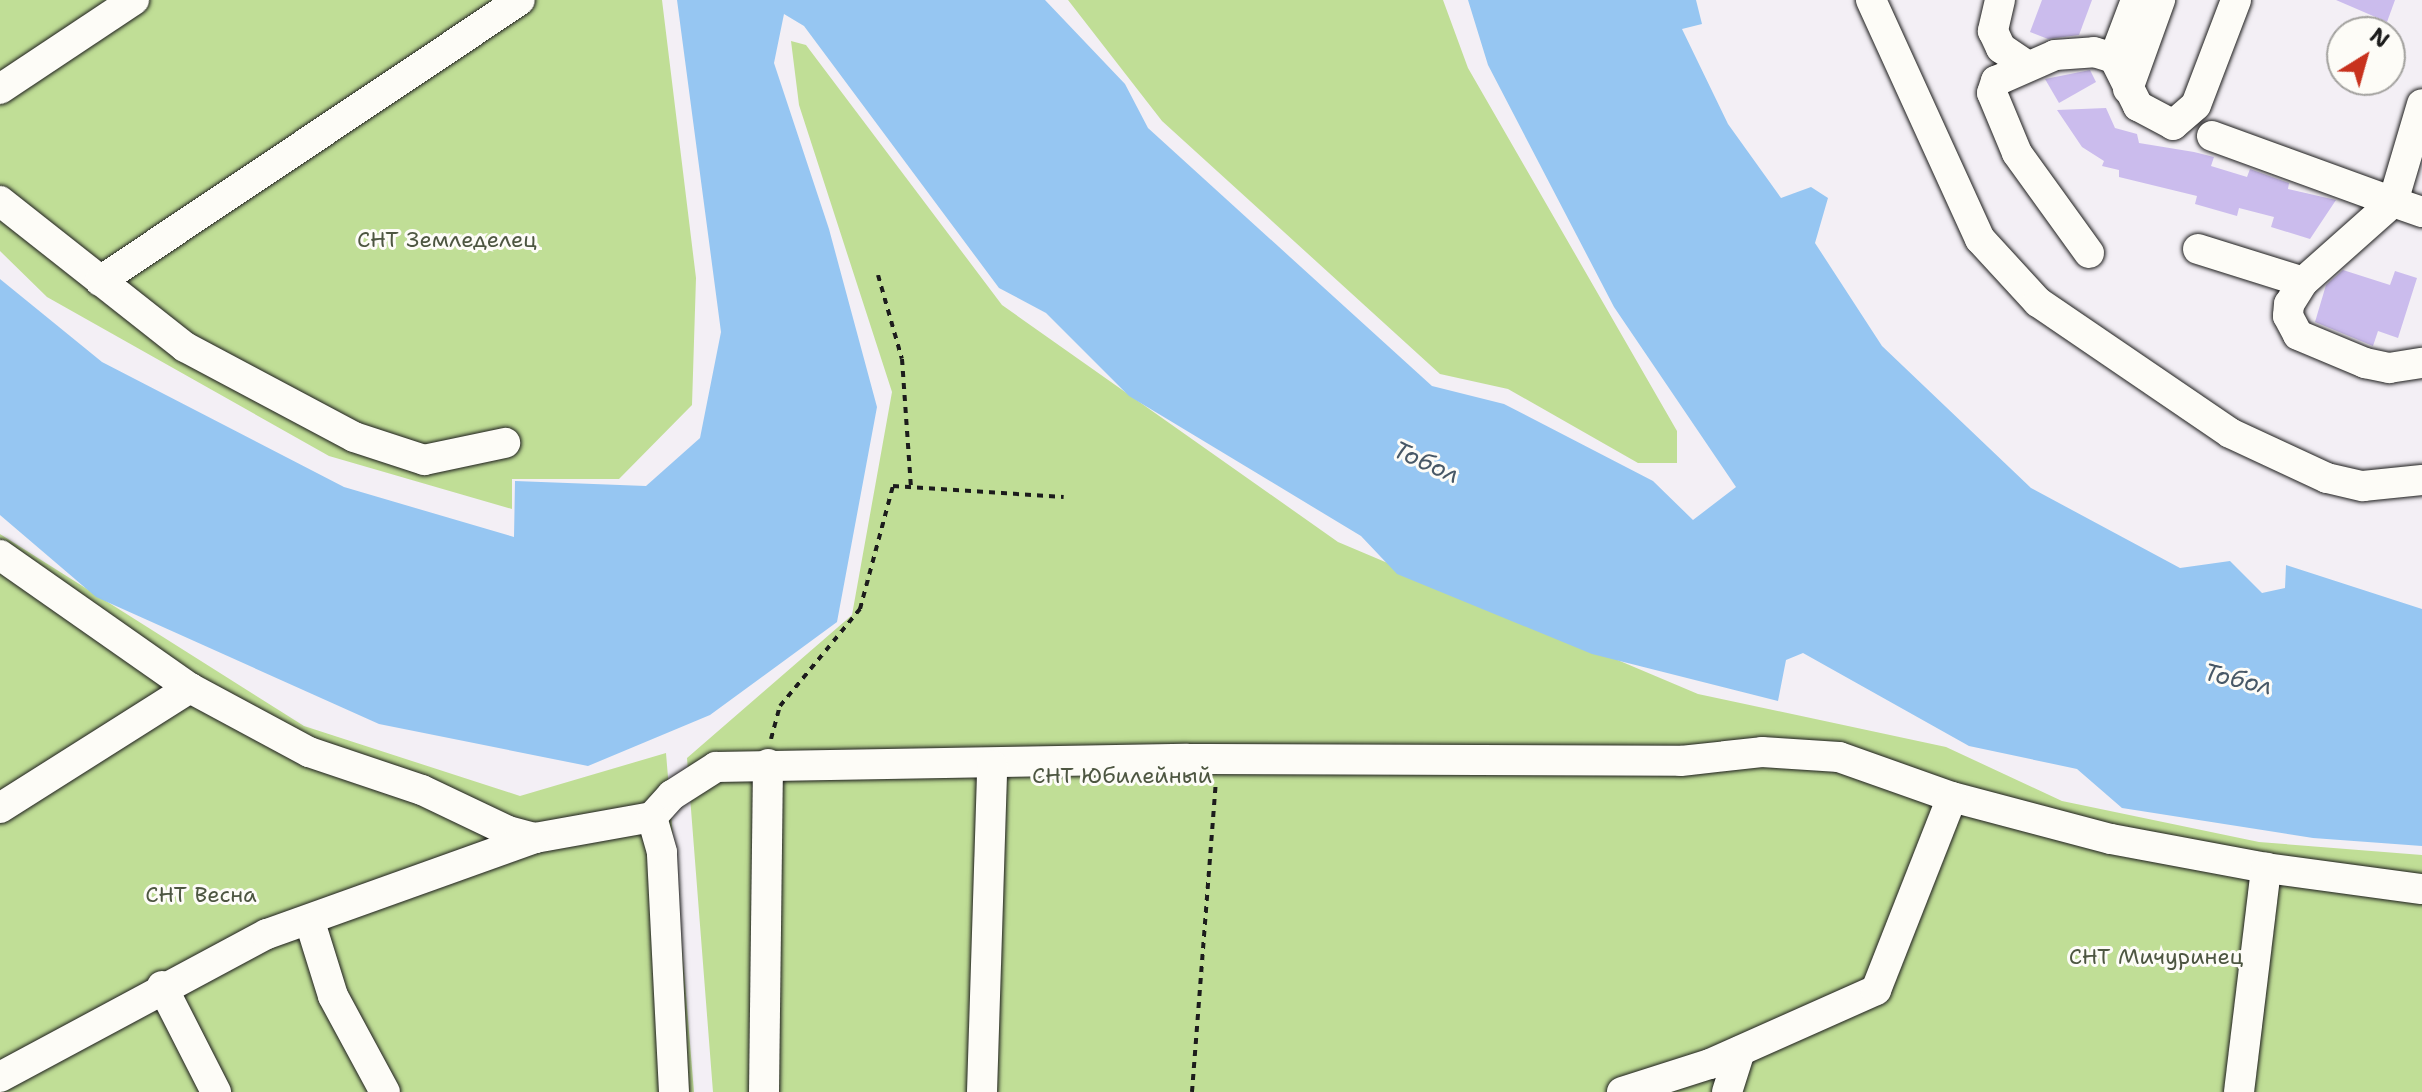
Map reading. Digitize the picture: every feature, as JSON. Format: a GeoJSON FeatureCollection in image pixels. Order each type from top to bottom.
{"type":"FeatureCollection","features":[{"type":"Feature","properties":{"kind":"street"},"geometry":{"type":"LineString","coordinates":[[0,89],[134,0]]}},
{"type":"Feature","properties":{"kind":"street"},"geometry":{"type":"LineString","coordinates":[[100,281],[520,0]]}},
{"type":"Feature","properties":{"kind":"street"},"geometry":{"type":"LineString","coordinates":[[1871,0],[1980,239],[2038,302],[2230,433],[2327,478],[2363,486],[2422,480]]}},
{"type":"Feature","properties":{"kind":"street"},"geometry":{"type":"LineString","coordinates":[[2000,0],[1993,31],[2001,48],[2025,64]]}},
{"type":"Feature","properties":{"kind":"street"},"geometry":{"type":"LineString","coordinates":[[2136,0],[2114,58],[2128,89],[2153,118],[2173,125],[2196,105],[2236,0]]}},
{"type":"Feature","properties":{"kind":"street"},"geometry":{"type":"LineString","coordinates":[[2128,89],[2160,0]]}},
{"type":"Feature","properties":{"kind":"street"},"geometry":{"type":"LineString","coordinates":[[2089,253],[2002,126],[1992,93],[1996,81],[2025,64],[2094,52],[2114,58]]}},
{"type":"Feature","properties":{"kind":"street"},"geometry":{"type":"LineString","coordinates":[[2422,104],[2393,202],[2303,282],[2289,304],[2290,325],[2298,335],[2365,363],[2389,368],[2422,363]]}},
{"type":"Feature","properties":{"kind":"street"},"geometry":{"type":"LineString","coordinates":[[2212,136],[2422,212]]}},
{"type":"Feature","properties":{"kind":"street"},"geometry":{"type":"LineString","coordinates":[[0,201],[185,347],[354,437],[424,460],[505,443]]}},
{"type":"Feature","properties":{"kind":"street"},"geometry":{"type":"LineString","coordinates":[[2198,249],[2303,282]]}},
{"type":"Feature","properties":{"kind":"street"},"geometry":{"type":"LineString","coordinates":[[0,555],[190,688],[309,752],[422,790],[508,831],[535,838]]}},
{"type":"Feature","properties":{"kind":"street"},"geometry":{"type":"LineString","coordinates":[[0,808],[190,688]]}},
{"type":"Feature","properties":{"kind":"street"},"geometry":{"type":"LineString","coordinates":[[0,1077],[162,986],[267,934],[310,922],[535,838],[652,817],[672,795],[716,767],[766,764],[992,765],[1217,759],[1681,761],[1762,752],[1839,757],[1952,797],[2111,839],[2266,868],[2422,889]]}},
{"type":"Feature","properties":{"kind":"street"},"geometry":{"type":"LineString","coordinates":[[764,1092],[766,764]]}},
{"type":"Feature","properties":{"kind":"street"},"geometry":{"type":"LineString","coordinates":[[982,1092],[992,765]]}},
{"type":"Feature","properties":{"kind":"street"},"geometry":{"type":"LineString","coordinates":[[1622,1092],[1740,1051],[1876,990],[1952,797]]}},
{"type":"Feature","properties":{"kind":"street"},"geometry":{"type":"LineString","coordinates":[[652,817],[662,852],[674,1092]]}},
{"type":"Feature","properties":{"kind":"street"},"geometry":{"type":"LineString","coordinates":[[2239,1092],[2266,868]]}},
{"type":"Feature","properties":{"kind":"street"},"geometry":{"type":"LineString","coordinates":[[310,922],[333,996],[385,1092]]}},
{"type":"Feature","properties":{"kind":"street"},"geometry":{"type":"LineString","coordinates":[[162,986],[198,1065],[216,1092]]}},
{"type":"Feature","properties":{"kind":"street"},"geometry":{"type":"LineString","coordinates":[[1727,1092],[1740,1051]]}},
{"type":"Feature","properties":{"kind":"path"},"geometry":{"type":"LineString","coordinates":[[878,275],[902,359],[911,488]]}},
{"type":"Feature","properties":{"kind":"path"},"geometry":{"type":"LineString","coordinates":[[766,764],[780,706],[860,609],[893,486],[1064,497]]}},
{"type":"Feature","properties":{"kind":"path"},"geometry":{"type":"LineString","coordinates":[[1192,1092],[1217,759]]}},
{"type":"Feature","properties":{"kind":"green space","name":"СНТ Земледелец"},"geometry":{"type":"Polygon","coordinates":[[[0,0],[662,0],[696,278],[692,405],[619,479],[512,479],[512,509],[329,456],[47,297],[0,251],[0,0]]]}},
{"type":"Feature","properties":{"kind":"green space"},"geometry":{"type":"Polygon","coordinates":[[[1068,0],[1443,0],[1468,68],[1677,431],[1677,463],[1638,463],[1508,389],[1440,374],[1162,121],[1068,0]]]}},
{"type":"Feature","properties":{"kind":"green space","name":"СНТ Юбилейный"},"geometry":{"type":"Polygon","coordinates":[[[791,41],[806,45],[1002,305],[1338,542],[1698,694],[1946,747],[2062,801],[2259,842],[2422,855],[2422,1092],[713,1092],[687,758],[852,615],[892,392],[799,105],[791,41]]]}},
{"type":"Feature","properties":{"kind":"green space","name":"СНТ Весна"},"geometry":{"type":"Polygon","coordinates":[[[0,534],[304,726],[520,796],[666,753],[694,1092],[0,1092],[0,534]]]}},
{"type":"Feature","properties":{"kind":"water","name":"Тобол"},"geometry":{"type":"Polygon","coordinates":[[[677,0],[1045,0],[1125,84],[1148,128],[1432,386],[1504,404],[1653,481],[1693,520],[1736,487],[1614,307],[1488,65],[1468,0],[1696,0],[1702,24],[1682,29],[1728,124],[1781,198],[1811,187],[1828,198],[1815,243],[1882,346],[2031,488],[2180,568],[2230,561],[2262,593],[2285,588],[2286,565],[2422,609],[2422,846],[2313,838],[2122,808],[2077,769],[1969,746],[1803,653],[1786,660],[1778,701],[1592,654],[1397,574],[1361,536],[1129,396],[1046,313],[999,288],[804,26],[784,14],[774,63],[829,229],[877,407],[837,622],[710,715],[588,766],[379,724],[96,597],[0,515],[0,279],[102,362],[344,487],[514,537],[515,481],[646,486],[700,438],[721,332],[677,0]]]}},
{"type":"Feature","properties":{"kind":"building"},"geometry":{"type":"Polygon","coordinates":[[[2042,0],[2092,0],[2079,35],[2048,39],[2030,32],[2042,0]]]}},
{"type":"Feature","properties":{"kind":"building"},"geometry":{"type":"Polygon","coordinates":[[[2336,0],[2395,0],[2389,16],[2373,16],[2336,0]]]}},
{"type":"Feature","properties":{"kind":"building"},"geometry":{"type":"Polygon","coordinates":[[[2090,70],[2096,82],[2059,103],[2045,79],[2090,70]]]}},
{"type":"Feature","properties":{"kind":"building"},"geometry":{"type":"Polygon","coordinates":[[[2106,108],[2115,128],[2137,134],[2139,143],[2214,157],[2211,166],[2247,177],[2250,169],[2289,183],[2288,189],[2336,200],[2310,239],[2271,227],[2274,217],[2239,208],[2237,216],[2195,204],[2197,196],[2119,177],[2119,170],[2102,166],[2104,161],[2082,147],[2057,110],[2106,108]]]}},
{"type":"Feature","properties":{"kind":"building"},"geometry":{"type":"Polygon","coordinates":[[[2343,270],[2390,285],[2395,271],[2417,278],[2398,338],[2378,331],[2373,346],[2315,322],[2326,285],[2343,270]]]}},
{"type":"Feature","properties":{"kind":"park label","name":"СНТ Мичуринец"},"geometry":{"type":"Point","coordinates":[2156,957]}}]}
